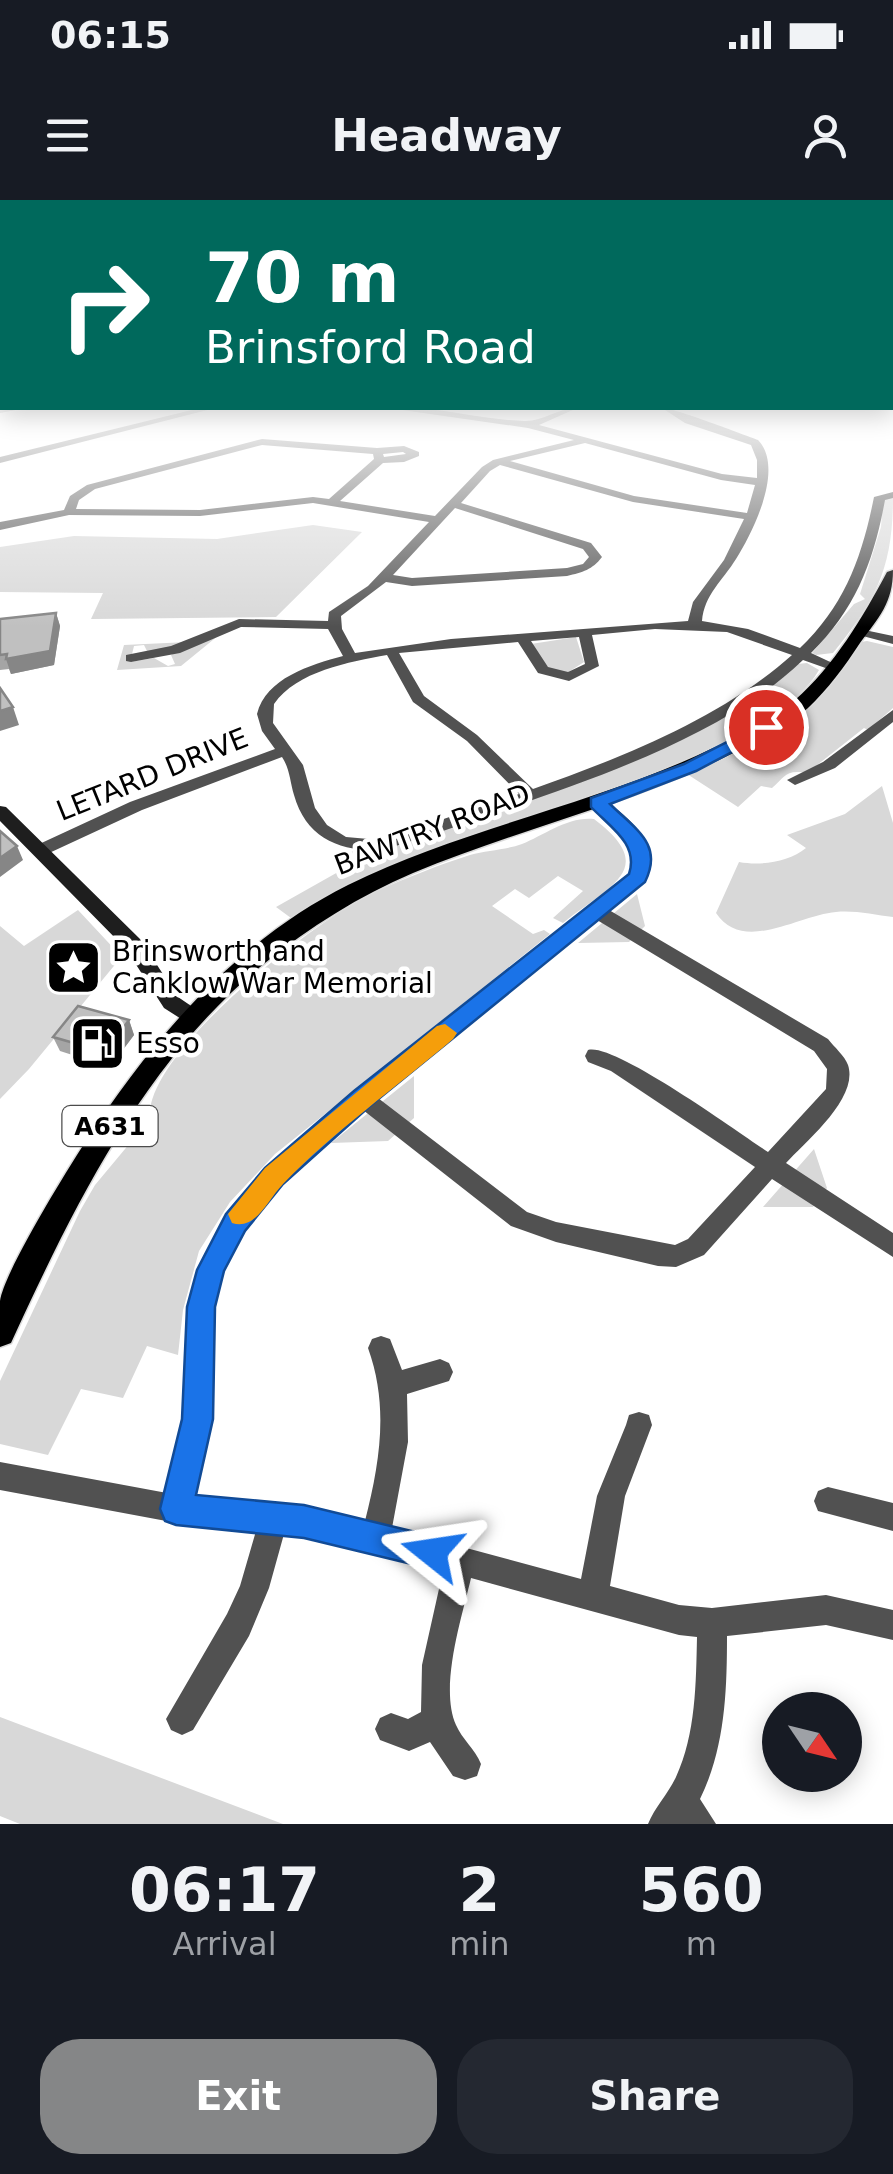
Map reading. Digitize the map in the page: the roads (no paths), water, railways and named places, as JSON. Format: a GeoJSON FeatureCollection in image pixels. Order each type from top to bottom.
{"type":"FeatureCollection","features":[{"type":"Feature","properties":{"kind":"main road","name":"BAWTRY ROAD"},"geometry":{"type":"LineString","coordinates":[[0,1332],[62,1207],[155,1059],[280,938],[347,894],[408,867],[690,768],[766,727],[803,702],[834,666],[878,608],[893,575]]}},
{"type":"Feature","properties":{"kind":"street"},"geometry":{"type":"LineString","coordinates":[[69,512],[74,498],[91,487],[133,476]]}},
{"type":"Feature","properties":{"kind":"street"},"geometry":{"type":"LineString","coordinates":[[332,502],[358,476]]}},
{"type":"Feature","properties":{"kind":"street"},"geometry":{"type":"LineString","coordinates":[[352,659],[333,624],[338,610],[384,578],[483,476]]}},
{"type":"Feature","properties":{"kind":"street"},"geometry":{"type":"LineString","coordinates":[[552,476],[633,498],[751,517]]}},
{"type":"Feature","properties":{"kind":"street"},"geometry":{"type":"LineString","coordinates":[[717,476],[762,482]]}},
{"type":"Feature","properties":{"kind":"street"},"geometry":{"type":"LineString","coordinates":[[695,625],[699,599],[724,569],[751,517],[761,476]]}},
{"type":"Feature","properties":{"kind":"street","name":"BAWTRY ROAD"},"geometry":{"type":"LineString","coordinates":[[284,750],[297,769],[311,819],[327,837],[352,846],[381,845],[611,764],[693,726],[752,692],[801,655],[851,600],[876,529],[880,497],[893,495]]}},
{"type":"Feature","properties":{"kind":"street"},"geometry":{"type":"LineString","coordinates":[[0,526],[69,512],[200,513],[304,501],[438,520]]}},
{"type":"Feature","properties":{"kind":"street"},"geometry":{"type":"LineString","coordinates":[[384,578],[405,582],[567,572],[587,567],[596,557],[587,546],[454,504]]}},
{"type":"Feature","properties":{"kind":"street"},"geometry":{"type":"LineString","coordinates":[[131,658],[175,650],[239,623],[333,624]]}},
{"type":"Feature","properties":{"kind":"street"},"geometry":{"type":"LineString","coordinates":[[284,750],[267,730],[264,716],[268,701],[301,674],[391,651],[695,625],[730,629],[834,666]]}},
{"type":"Feature","properties":{"kind":"street"},"geometry":{"type":"LineString","coordinates":[[522,638],[543,670],[569,677],[592,666],[585,632]]}},
{"type":"Feature","properties":{"kind":"street"},"geometry":{"type":"LineString","coordinates":[[860,632],[893,640]]}},
{"type":"Feature","properties":{"kind":"street"},"geometry":{"type":"LineString","coordinates":[[391,651],[418,699],[472,738],[530,794]]}},
{"type":"Feature","properties":{"kind":"street"},"geometry":{"type":"LineString","coordinates":[[795,780],[829,766],[893,715]]}},
{"type":"Feature","properties":{"kind":"street","name":"LETARD DRIVE"},"geometry":{"type":"LineString","coordinates":[[41,850],[136,806],[284,750]]}},
{"type":"Feature","properties":{"kind":"street"},"geometry":{"type":"LineString","coordinates":[[176,1509],[198,1419],[201,1307],[222,1244],[274,1176],[363,1098],[638,877],[644,860],[631,834],[597,802]]}},
{"type":"Feature","properties":{"kind":"street"},"geometry":{"type":"LineString","coordinates":[[0,812],[133,944],[146,961],[156,988],[173,1008],[194,1018]]}},
{"type":"Feature","properties":{"kind":"street"},"geometry":{"type":"LineString","coordinates":[[363,1098],[519,1218],[556,1232],[658,1255],[689,1252],[837,1092],[840,1080],[831,1054],[821,1045],[598,912]]}},
{"type":"Feature","properties":{"kind":"street"},"geometry":{"type":"LineString","coordinates":[[595,1056],[618,1065],[893,1246]]}},
{"type":"Feature","properties":{"kind":"street"},"geometry":{"type":"LineString","coordinates":[[376,1537],[391,1471],[394,1385],[381,1348]]}},
{"type":"Feature","properties":{"kind":"street"},"geometry":{"type":"LineString","coordinates":[[394,1385],[440,1372]]}},
{"type":"Feature","properties":{"kind":"street"},"geometry":{"type":"LineString","coordinates":[[592,1596],[611,1496],[638,1425]]}},
{"type":"Feature","properties":{"kind":"street"},"geometry":{"type":"LineString","coordinates":[[0,1476],[176,1509],[274,1518],[376,1537],[628,1608],[712,1624],[826,1610],[893,1625]]}},
{"type":"Feature","properties":{"kind":"street"},"geometry":{"type":"LineString","coordinates":[[828,1501],[893,1517]]}},
{"type":"Feature","properties":{"kind":"street"},"geometry":{"type":"LineString","coordinates":[[182,1719],[238,1625],[254,1588],[274,1518]]}},
{"type":"Feature","properties":{"kind":"street"},"geometry":{"type":"LineString","coordinates":[[460,1560],[436,1692],[438,1722],[448,1744],[465,1764]]}},
{"type":"Feature","properties":{"kind":"street"},"geometry":{"type":"LineString","coordinates":[[682,1817],[708,1720],[712,1624]]}},
{"type":"Feature","properties":{"kind":"street"},"geometry":{"type":"LineString","coordinates":[[390,1729],[409,1735],[438,1722]]}},
{"type":"Feature","properties":{"kind":"place","name":"Brinsworth and Canklow War Memorial"},"geometry":{"type":"Point","coordinates":[73,967]}},
{"type":"Feature","properties":{"kind":"place","name":"Esso"},"geometry":{"type":"Point","coordinates":[97,1043]}}]}
